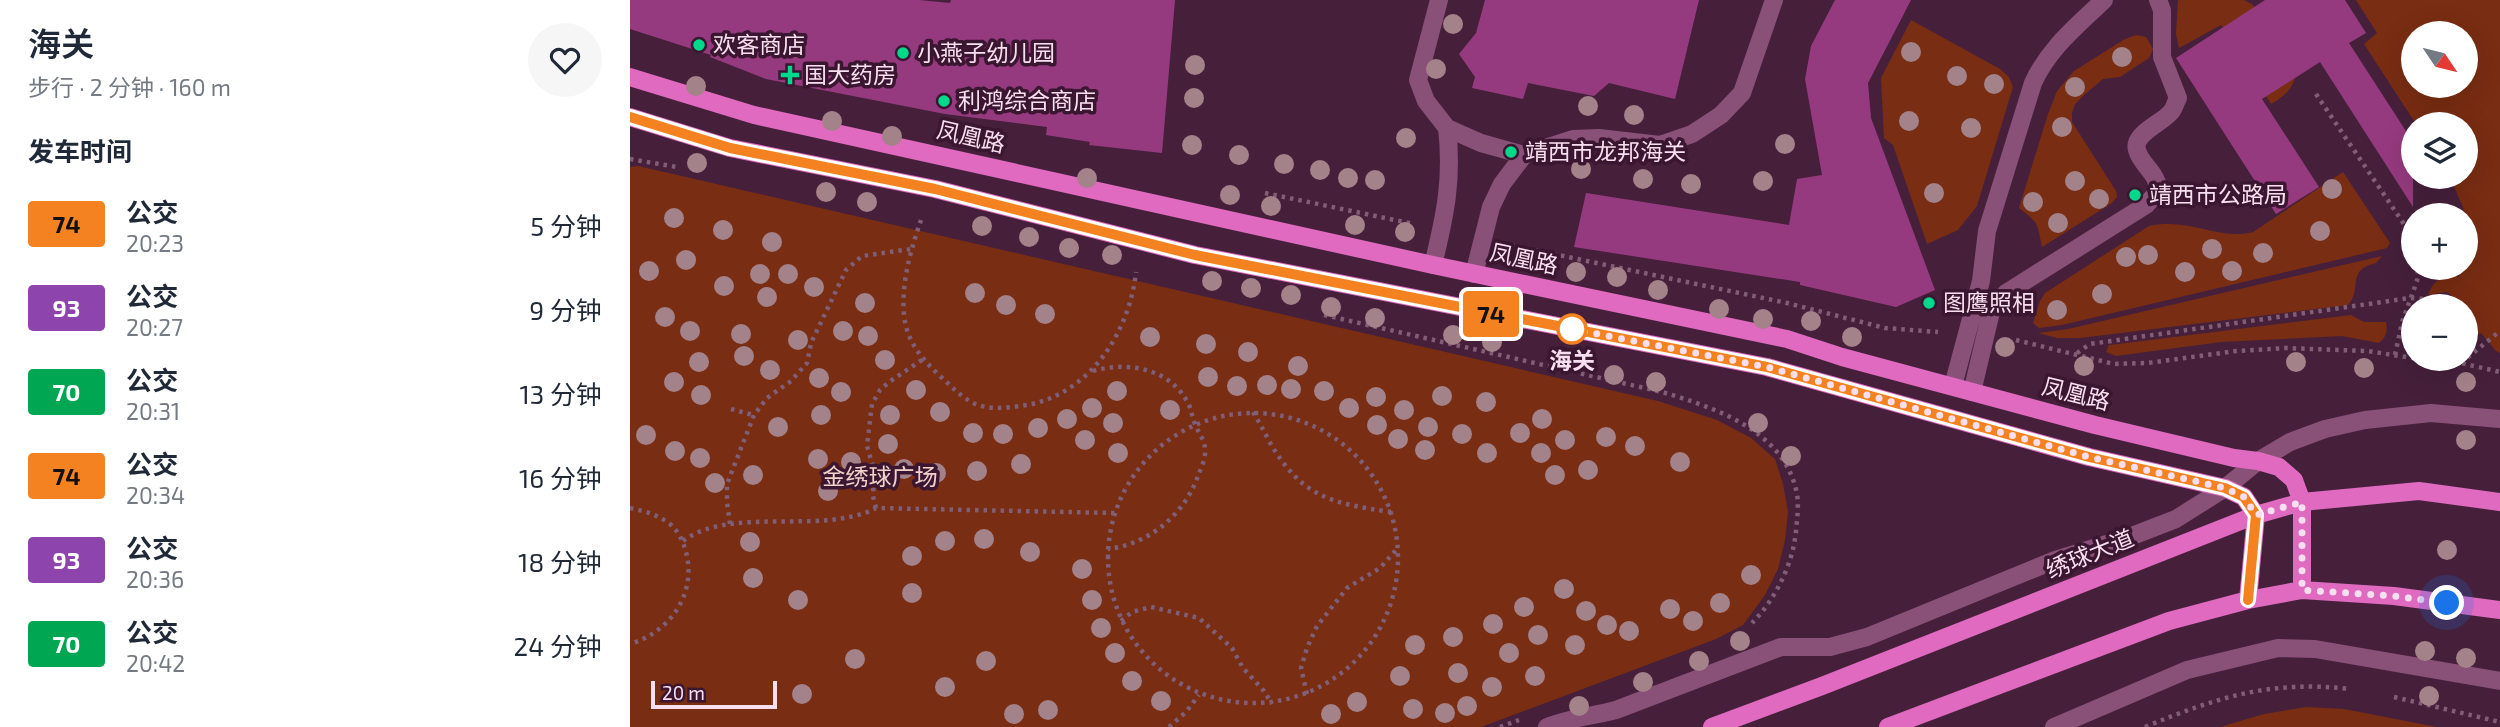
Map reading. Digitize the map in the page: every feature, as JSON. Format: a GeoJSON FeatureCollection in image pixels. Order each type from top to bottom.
{"type":"FeatureCollection","features":[{"type":"Feature","properties":{"kind":"main road","name":"凤凰路"},"geometry":{"type":"LineString","coordinates":[[630,77],[754,115],[1474,274],[1787,340],[2095,425],[2279,467],[2294,480],[2302,502],[2302,590]]}},
{"type":"Feature","properties":{"kind":"main road"},"geometry":{"type":"LineString","coordinates":[[630,117],[730,148],[935,189],[1195,255],[1767,367],[2089,457],[2225,488],[2244,497],[2256,515],[2248,600]]}},
{"type":"Feature","properties":{"kind":"main road","name":"绣球大道"},"geometry":{"type":"LineString","coordinates":[[1712,727],[2256,515],[2302,502],[2419,491],[2500,502]]}},
{"type":"Feature","properties":{"kind":"main road"},"geometry":{"type":"LineString","coordinates":[[1888,727],[2169,621],[2248,600],[2302,590],[2394,596],[2500,610]]}},
{"type":"Feature","properties":{"kind":"street"},"geometry":{"type":"LineString","coordinates":[[1438,0],[1418,80],[1426,101],[1447,128],[1480,143],[1524,155],[1573,139],[1599,138],[1660,145],[1692,134],[1721,115],[1742,93],[1774,0]]}},
{"type":"Feature","properties":{"kind":"street"},"geometry":{"type":"LineString","coordinates":[[1953,386],[1981,281],[1987,231],[2033,83],[2043,61],[2053,49],[2104,0]]}},
{"type":"Feature","properties":{"kind":"street"},"geometry":{"type":"LineString","coordinates":[[1972,392],[1991,312],[2006,293],[2146,205],[2159,190],[2157,179],[2137,150],[2137,142],[2143,134],[2172,112],[2178,98],[2162,57],[2162,10],[2158,0]]}},
{"type":"Feature","properties":{"kind":"street"},"geometry":{"type":"LineString","coordinates":[[1433,265],[1449,190],[1447,128]]}},
{"type":"Feature","properties":{"kind":"street"},"geometry":{"type":"LineString","coordinates":[[1474,274],[1490,207],[1502,184],[1524,155]]}},
{"type":"Feature","properties":{"kind":"street"},"geometry":{"type":"LineString","coordinates":[[1547,727],[1565,720],[1616,710],[1781,647],[1830,647],[1867,637],[2055,560],[2132,537],[2176,519],[2225,488],[2258,461],[2290,442],[2325,429],[2365,419],[2431,412],[2500,419]]}},
{"type":"Feature","properties":{"kind":"street"},"geometry":{"type":"LineString","coordinates":[[2054,727],[2187,670],[2278,648],[2315,649],[2500,681]]}},
{"type":"Feature","properties":{"kind":"path"},"geometry":{"type":"LineString","coordinates":[[2316,94],[2401,220]]}},
{"type":"Feature","properties":{"kind":"path"},"geometry":{"type":"LineString","coordinates":[[630,159],[689,169]]}},
{"type":"Feature","properties":{"kind":"path"},"geometry":{"type":"LineString","coordinates":[[1257,191],[1441,230]]}},
{"type":"Feature","properties":{"kind":"path"},"geometry":{"type":"LineString","coordinates":[[907,217],[934,223]]}},
{"type":"Feature","properties":{"kind":"path"},"geometry":{"type":"LineString","coordinates":[[921,220],[911,250],[906,279],[904,314],[910,337],[922,360],[955,391],[974,403],[995,409],[1048,400],[1074,386],[1092,371],[1116,337],[1131,304],[1136,272],[1123,269]]}},
{"type":"Feature","properties":{"kind":"path"},"geometry":{"type":"LineString","coordinates":[[1482,239],[1787,303],[1885,328],[1966,334]]}},
{"type":"Feature","properties":{"kind":"path"},"geometry":{"type":"LineString","coordinates":[[730,524],[727,484],[754,415],[767,398],[791,381],[807,363],[811,343],[846,270],[862,256],[911,250]]}},
{"type":"Feature","properties":{"kind":"path"},"geometry":{"type":"LineString","coordinates":[[2077,353],[2090,345],[2104,342],[2401,299]]}},
{"type":"Feature","properties":{"kind":"path"},"geometry":{"type":"LineString","coordinates":[[1312,312],[1662,392],[1698,402],[1743,423],[1779,453],[1792,475],[1798,496],[1795,540],[1789,561],[1768,605],[1745,630]]}},
{"type":"Feature","properties":{"kind":"path"},"geometry":{"type":"LineString","coordinates":[[2395,355],[2401,327]]}},
{"type":"Feature","properties":{"kind":"path"},"geometry":{"type":"LineString","coordinates":[[2478,349],[2500,331]]}},
{"type":"Feature","properties":{"kind":"path"},"geometry":{"type":"LineString","coordinates":[[1987,334],[2077,353],[2114,364],[2148,363],[2236,351],[2286,348],[2367,351],[2401,356]]}},
{"type":"Feature","properties":{"kind":"path"},"geometry":{"type":"LineString","coordinates":[[876,508],[873,496],[874,470],[867,446],[872,404],[880,390],[889,382],[922,360]]}},
{"type":"Feature","properties":{"kind":"path"},"geometry":{"type":"LineString","coordinates":[[1092,371],[1122,365],[1144,368],[1178,388],[1189,405],[1206,452],[1194,489],[1165,524],[1146,538],[1125,547],[1108,549]]}},
{"type":"Feature","properties":{"kind":"path"},"geometry":{"type":"LineString","coordinates":[[2478,367],[2500,372]]}},
{"type":"Feature","properties":{"kind":"path"},"geometry":{"type":"LineString","coordinates":[[731,409],[754,415]]}},
{"type":"Feature","properties":{"kind":"path"},"geometry":{"type":"LineString","coordinates":[[1253,412],[1270,442],[1297,479],[1313,491],[1328,500],[1351,507],[1392,512]]}},
{"type":"Feature","properties":{"kind":"path"},"geometry":{"type":"LineString","coordinates":[[1253,412],[1289,417],[1323,430],[1353,451],[1376,479],[1392,512],[1398,548],[1396,584],[1385,620],[1366,650],[1339,676],[1307,694],[1272,704],[1235,704],[1199,695],[1167,677],[1140,652],[1121,621],[1110,586],[1108,549],[1115,513],[1130,480],[1153,452],[1195,425],[1217,417],[1253,412]]}},
{"type":"Feature","properties":{"kind":"path"},"geometry":{"type":"LineString","coordinates":[[630,508],[658,516],[671,525],[683,541],[690,575],[687,591],[678,608],[657,632],[630,644]]}},
{"type":"Feature","properties":{"kind":"path"},"geometry":{"type":"LineString","coordinates":[[683,541],[702,531],[730,524],[852,518],[876,508],[1115,513]]}},
{"type":"Feature","properties":{"kind":"path"},"geometry":{"type":"LineString","coordinates":[[1307,694],[1301,668],[1317,626],[1348,588],[1380,568],[1398,548]]}},
{"type":"Feature","properties":{"kind":"path"},"geometry":{"type":"LineString","coordinates":[[1121,621],[1132,612],[1151,607],[1199,618],[1232,648],[1243,668],[1272,704]]}},
{"type":"Feature","properties":{"kind":"path"},"geometry":{"type":"LineString","coordinates":[[2145,727],[2207,702],[2272,687],[2298,685],[2364,691]]}},
{"type":"Feature","properties":{"kind":"path"},"geometry":{"type":"LineString","coordinates":[[1169,727],[1186,712],[1199,695]]}},
{"type":"Feature","properties":{"kind":"path"},"geometry":{"type":"LineString","coordinates":[[2389,695],[2500,722]]}},
{"type":"Feature","properties":{"kind":"green space"},"geometry":{"type":"Polygon","coordinates":[[[2178,0],[2244,0],[2253,5],[2296,73],[2288,92],[2271,104],[2221,25],[2179,48],[2176,34],[2178,0]]]}},
{"type":"Feature","properties":{"kind":"green space"},"geometry":{"type":"Polygon","coordinates":[[[2356,0],[2500,0],[2500,353],[2481,333],[2478,334],[2478,294],[2428,294],[2438,280],[2478,280],[2478,203],[2461,203],[2455,189],[2478,189],[2478,112],[2408,112],[2364,44],[2377,33],[2356,0]]]}},
{"type":"Feature","properties":{"kind":"green space"},"geometry":{"type":"Polygon","coordinates":[[[1911,20],[2000,69],[2009,77],[2013,87],[1977,206],[1958,230],[1927,244],[1893,145],[1884,138],[1881,78],[1911,20]]]}},
{"type":"Feature","properties":{"kind":"green space"},"geometry":{"type":"Polygon","coordinates":[[[2136,35],[2146,37],[2153,49],[2149,58],[2120,77],[2103,79],[2075,104],[2072,113],[2072,122],[2116,191],[2117,197],[2112,203],[2042,247],[2036,225],[2019,208],[2057,91],[2074,71],[2136,35]]]}},
{"type":"Feature","properties":{"kind":"green space","name":"金绣球广场"},"geometry":{"type":"Polygon","coordinates":[[[638,166],[1658,401],[1717,420],[1751,438],[1775,459],[1788,512],[1778,569],[1765,595],[1743,625],[1716,639],[1481,727],[630,727],[630,167],[638,166]]]}},
{"type":"Feature","properties":{"kind":"green space"},"geometry":{"type":"Polygon","coordinates":[[[2343,172],[2390,243],[2387,248],[2062,325],[2039,328],[2033,323],[2045,293],[2149,226],[2177,224],[2228,234],[2253,232],[2343,172]]]}},
{"type":"Feature","properties":{"kind":"green space"},"geometry":{"type":"Polygon","coordinates":[[[2382,256],[2357,275],[2354,293],[2348,305],[2080,338],[2057,338],[2038,333],[2068,329],[2382,256]]]}},
{"type":"Feature","properties":{"kind":"green space"},"geometry":{"type":"Polygon","coordinates":[[[2351,315],[2364,322],[2386,322],[2387,331],[2383,339],[2379,343],[2342,336],[2221,342],[2116,356],[2106,352],[2109,345],[2351,315]]]}},
{"type":"Feature","properties":{"kind":"green space"},"geometry":{"type":"Polygon","coordinates":[[[2306,707],[2344,709],[2437,727],[2220,727],[2264,714],[2306,707]]]}},
{"type":"Feature","properties":{"kind":"building"},"geometry":{"type":"Polygon","coordinates":[[[630,0],[919,0],[950,3],[951,0],[1175,0],[1162,153],[1089,145],[1090,142],[1046,135],[1047,127],[945,114],[766,79],[710,57],[711,55],[630,29],[630,0]]]}},
{"type":"Feature","properties":{"kind":"building"},"geometry":{"type":"Polygon","coordinates":[[[1485,0],[1699,0],[1675,99],[1609,83],[1594,96],[1528,83],[1523,99],[1472,88],[1475,77],[1459,54],[1476,33],[1485,0]]]}},
{"type":"Feature","properties":{"kind":"building"},"geometry":{"type":"Polygon","coordinates":[[[1835,0],[1911,0],[1868,83],[1871,118],[1935,290],[1896,307],[1800,285],[1800,282],[1574,247],[1586,193],[1789,225],[1797,179],[1822,175],[1805,79],[1811,46],[1835,0]]]}},
{"type":"Feature","properties":{"kind":"building"},"geometry":{"type":"Polygon","coordinates":[[[2265,0],[2345,0],[2366,33],[2349,43],[2401,123],[2401,188],[2320,62],[2262,99],[2319,187],[2276,214],[2176,58],[2265,0]]]}},
{"type":"Feature","properties":{"kind":"building"},"geometry":{"type":"Polygon","coordinates":[[[2401,189],[2413,189],[2413,203],[2401,189]]]}},
{"type":"Feature","properties":{"kind":"bus line","name":"74"},"geometry":{"type":"LineString","coordinates":[[630,117],[730,148],[935,189],[1195,255],[1767,367],[2089,457],[2225,488],[2244,497],[2256,515],[2248,600]]}},
{"type":"Feature","properties":{"kind":"place","name":"欢客商店"},"geometry":{"type":"Point","coordinates":[699,45]}},
{"type":"Feature","properties":{"kind":"place","name":"小燕子幼儿园"},"geometry":{"type":"Point","coordinates":[903,53]}},
{"type":"Feature","properties":{"kind":"place","name":"国大药房"},"geometry":{"type":"Point","coordinates":[790,75]}},
{"type":"Feature","properties":{"kind":"place","name":"利鸿综合商店"},"geometry":{"type":"Point","coordinates":[944,101]}},
{"type":"Feature","properties":{"kind":"place","name":"靖西市龙邦海关"},"geometry":{"type":"Point","coordinates":[1511,152]}},
{"type":"Feature","properties":{"kind":"place","name":"靖西市公路局"},"geometry":{"type":"Point","coordinates":[2135,195]}},
{"type":"Feature","properties":{"kind":"place","name":"图鹰照相"},"geometry":{"type":"Point","coordinates":[1929,303]}},
{"type":"Feature","properties":{"kind":"place","name":"海关"},"geometry":{"type":"Point","coordinates":[1572,329]}},
{"type":"Feature","properties":{"kind":"route"},"geometry":{"type":"LineString","coordinates":[[1572,329],[1767,367],[2089,457],[2225,488],[2244,497],[2256,515],[2302,502],[2302,590],[2394,596],[2447,603]]}}]}
